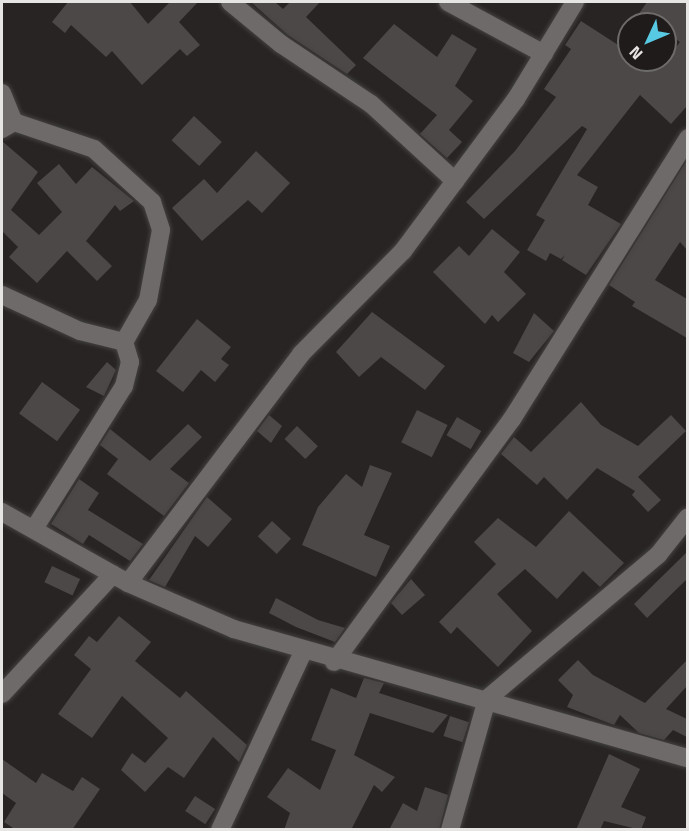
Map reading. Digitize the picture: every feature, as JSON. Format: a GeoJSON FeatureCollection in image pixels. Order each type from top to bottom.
{"type":"FeatureCollection","features":[{"type":"Feature","properties":{"kind":"street"},"geometry":{"type":"LineString","coordinates":[[230,2],[281,44],[371,104],[455,181]]}},
{"type":"Feature","properties":{"kind":"street"},"geometry":{"type":"LineString","coordinates":[[448,2],[544,54]]}},
{"type":"Feature","properties":{"kind":"street"},"geometry":{"type":"LineString","coordinates":[[2,694],[121,579],[301,354],[403,251],[544,54],[575,2]]}},
{"type":"Feature","properties":{"kind":"street"},"geometry":{"type":"LineString","coordinates":[[2,93],[8,126],[94,149],[152,202],[161,230],[148,300],[124,342],[130,362],[124,386],[34,529]]}},
{"type":"Feature","properties":{"kind":"street"},"geometry":{"type":"LineString","coordinates":[[334,662],[512,420],[687,138]]}},
{"type":"Feature","properties":{"kind":"street"},"geometry":{"type":"LineString","coordinates":[[2,295],[80,331],[124,342]]}},
{"type":"Feature","properties":{"kind":"street"},"geometry":{"type":"LineString","coordinates":[[2,512],[121,579],[234,629],[334,662],[487,699],[687,758]]}},
{"type":"Feature","properties":{"kind":"street"},"geometry":{"type":"LineString","coordinates":[[450,830],[487,699],[658,555],[687,517]]}},
{"type":"Feature","properties":{"kind":"street"},"geometry":{"type":"LineString","coordinates":[[220,830],[303,652]]}},
{"type":"Feature","properties":{"kind":"building"},"geometry":{"type":"Polygon","coordinates":[[[68,2],[130,2],[148,24],[170,2],[198,2],[179,22],[200,45],[187,56],[180,49],[142,85],[112,51],[106,57],[71,25],[65,33],[52,22],[68,2]]]}},
{"type":"Feature","properties":{"kind":"building"},"geometry":{"type":"Polygon","coordinates":[[[251,2],[275,2],[283,9],[290,2],[320,2],[306,17],[356,65],[347,74],[288,35],[251,2]]]}},
{"type":"Feature","properties":{"kind":"building"},"geometry":{"type":"Polygon","coordinates":[[[647,2],[687,2],[687,106],[671,124],[640,95],[577,175],[598,187],[588,205],[621,224],[586,275],[562,260],[565,255],[561,259],[550,253],[546,261],[527,250],[545,220],[536,215],[587,129],[582,126],[484,219],[466,202],[515,151],[556,97],[544,89],[571,49],[565,45],[581,21],[617,44],[617,72],[677,72],[677,46],[680,42],[677,40],[677,12],[640,12],[647,2]]]}},
{"type":"Feature","properties":{"kind":"building"},"geometry":{"type":"Polygon","coordinates":[[[394,24],[437,57],[452,34],[477,49],[455,86],[473,101],[449,130],[462,142],[447,158],[420,134],[437,115],[363,58],[394,24]]]}},
{"type":"Feature","properties":{"kind":"building"},"geometry":{"type":"Polygon","coordinates":[[[194,116],[222,142],[199,166],[171,140],[194,116]]]}},
{"type":"Feature","properties":{"kind":"building"},"geometry":{"type":"Polygon","coordinates":[[[2,141],[38,172],[11,210],[39,235],[62,212],[37,183],[59,164],[76,184],[92,167],[134,201],[120,211],[115,205],[86,241],[112,266],[97,281],[67,251],[37,283],[9,257],[18,247],[2,231],[2,141]]]}},
{"type":"Feature","properties":{"kind":"building"},"geometry":{"type":"Polygon","coordinates":[[[256,151],[290,183],[262,213],[248,200],[202,241],[172,208],[204,179],[217,193],[256,151]]]}},
{"type":"Feature","properties":{"kind":"building"},"geometry":{"type":"Polygon","coordinates":[[[687,160],[687,250],[680,242],[655,280],[687,299],[687,338],[632,306],[635,302],[609,285],[687,160]]]}},
{"type":"Feature","properties":{"kind":"building"},"geometry":{"type":"Polygon","coordinates":[[[492,229],[520,252],[504,272],[526,294],[498,322],[492,315],[485,324],[433,272],[459,246],[469,256],[492,229]]]}},
{"type":"Feature","properties":{"kind":"building"},"geometry":{"type":"Polygon","coordinates":[[[372,312],[445,366],[425,390],[381,357],[359,377],[336,352],[372,312]]]}},
{"type":"Feature","properties":{"kind":"building"},"geometry":{"type":"Polygon","coordinates":[[[534,313],[554,331],[529,362],[513,353],[534,313]]]}},
{"type":"Feature","properties":{"kind":"building"},"geometry":{"type":"Polygon","coordinates":[[[197,319],[231,347],[221,359],[229,365],[215,382],[201,370],[183,392],[156,371],[197,319]]]}},
{"type":"Feature","properties":{"kind":"building"},"geometry":{"type":"Polygon","coordinates":[[[107,362],[116,370],[104,396],[86,387],[107,362]]]}},
{"type":"Feature","properties":{"kind":"building"},"geometry":{"type":"Polygon","coordinates":[[[42,382],[80,410],[57,441],[19,414],[42,382]]]}},
{"type":"Feature","properties":{"kind":"building"},"geometry":{"type":"Polygon","coordinates":[[[581,402],[601,425],[638,446],[671,415],[686,431],[638,477],[661,500],[648,512],[632,495],[635,491],[597,468],[567,500],[544,477],[537,485],[501,454],[514,437],[531,452],[581,402]]]}},
{"type":"Feature","properties":{"kind":"building"},"geometry":{"type":"Polygon","coordinates":[[[417,410],[448,425],[432,457],[401,442],[417,410]]]}},
{"type":"Feature","properties":{"kind":"building"},"geometry":{"type":"Polygon","coordinates":[[[269,415],[282,426],[271,443],[257,431],[269,415]]]}},
{"type":"Feature","properties":{"kind":"building"},"geometry":{"type":"Polygon","coordinates":[[[457,417],[481,431],[471,449],[446,435],[457,417]]]}},
{"type":"Feature","properties":{"kind":"building"},"geometry":{"type":"Polygon","coordinates":[[[188,424],[202,437],[170,469],[189,483],[164,516],[107,474],[118,459],[100,445],[110,429],[150,461],[188,424]]]}},
{"type":"Feature","properties":{"kind":"building"},"geometry":{"type":"Polygon","coordinates":[[[297,426],[318,446],[305,459],[284,439],[297,426]]]}},
{"type":"Feature","properties":{"kind":"building"},"geometry":{"type":"Polygon","coordinates":[[[370,465],[392,473],[364,535],[390,546],[376,577],[302,545],[318,507],[346,474],[362,487],[370,465]]]}},
{"type":"Feature","properties":{"kind":"building"},"geometry":{"type":"Polygon","coordinates":[[[79,479],[99,493],[88,510],[143,544],[130,561],[89,535],[83,544],[51,524],[79,479]]]}},
{"type":"Feature","properties":{"kind":"building"},"geometry":{"type":"Polygon","coordinates":[[[207,497],[232,519],[208,547],[195,536],[165,587],[149,580],[207,497]]]}},
{"type":"Feature","properties":{"kind":"building"},"geometry":{"type":"Polygon","coordinates":[[[569,511],[624,563],[600,587],[583,571],[557,599],[525,569],[497,594],[532,631],[498,667],[457,627],[451,634],[439,622],[496,564],[474,542],[498,518],[536,547],[569,511]]]}},
{"type":"Feature","properties":{"kind":"building"},"geometry":{"type":"Polygon","coordinates":[[[272,521],[291,539],[277,554],[258,536],[272,521]]]}},
{"type":"Feature","properties":{"kind":"building"},"geometry":{"type":"Polygon","coordinates":[[[687,552],[687,579],[647,618],[634,604],[687,552]]]}},
{"type":"Feature","properties":{"kind":"building"},"geometry":{"type":"Polygon","coordinates":[[[52,566],[80,579],[72,595],[44,582],[52,566]]]}},
{"type":"Feature","properties":{"kind":"building"},"geometry":{"type":"Polygon","coordinates":[[[411,579],[425,595],[402,615],[391,603],[411,579]]]}},
{"type":"Feature","properties":{"kind":"building"},"geometry":{"type":"Polygon","coordinates":[[[276,598],[318,620],[345,628],[335,642],[296,627],[269,613],[276,598]]]}},
{"type":"Feature","properties":{"kind":"building"},"geometry":{"type":"Polygon","coordinates":[[[119,616],[151,642],[135,661],[180,698],[186,691],[247,745],[239,762],[213,737],[184,778],[168,767],[145,792],[121,770],[132,753],[145,763],[168,738],[122,696],[92,738],[58,714],[91,669],[74,655],[89,636],[97,642],[119,616]]]}},
{"type":"Feature","properties":{"kind":"building"},"geometry":{"type":"Polygon","coordinates":[[[578,660],[593,675],[645,703],[687,660],[687,686],[666,709],[687,719],[687,737],[673,730],[664,740],[639,733],[620,715],[614,725],[567,707],[573,695],[558,680],[578,660]]]}},
{"type":"Feature","properties":{"kind":"building"},"geometry":{"type":"Polygon","coordinates":[[[364,678],[384,683],[379,693],[448,715],[433,733],[370,713],[354,755],[395,777],[382,792],[374,785],[351,830],[284,830],[290,813],[267,797],[288,768],[320,790],[336,750],[311,740],[331,688],[356,698],[364,678]]]}},
{"type":"Feature","properties":{"kind":"building"},"geometry":{"type":"Polygon","coordinates":[[[450,716],[469,722],[463,742],[444,736],[450,716]]]}},
{"type":"Feature","properties":{"kind":"building"},"geometry":{"type":"Polygon","coordinates":[[[609,754],[640,769],[621,807],[646,817],[641,830],[604,821],[600,830],[576,830],[609,754]]]}},
{"type":"Feature","properties":{"kind":"building"},"geometry":{"type":"Polygon","coordinates":[[[2,759],[36,783],[42,773],[73,791],[82,777],[100,789],[72,830],[16,830],[4,822],[16,803],[2,793],[2,759]]]}},
{"type":"Feature","properties":{"kind":"building"},"geometry":{"type":"Polygon","coordinates":[[[425,787],[448,795],[439,830],[389,830],[403,803],[417,811],[425,787]]]}},
{"type":"Feature","properties":{"kind":"building"},"geometry":{"type":"Polygon","coordinates":[[[195,796],[215,809],[205,824],[185,811],[195,796]]]}}]}
